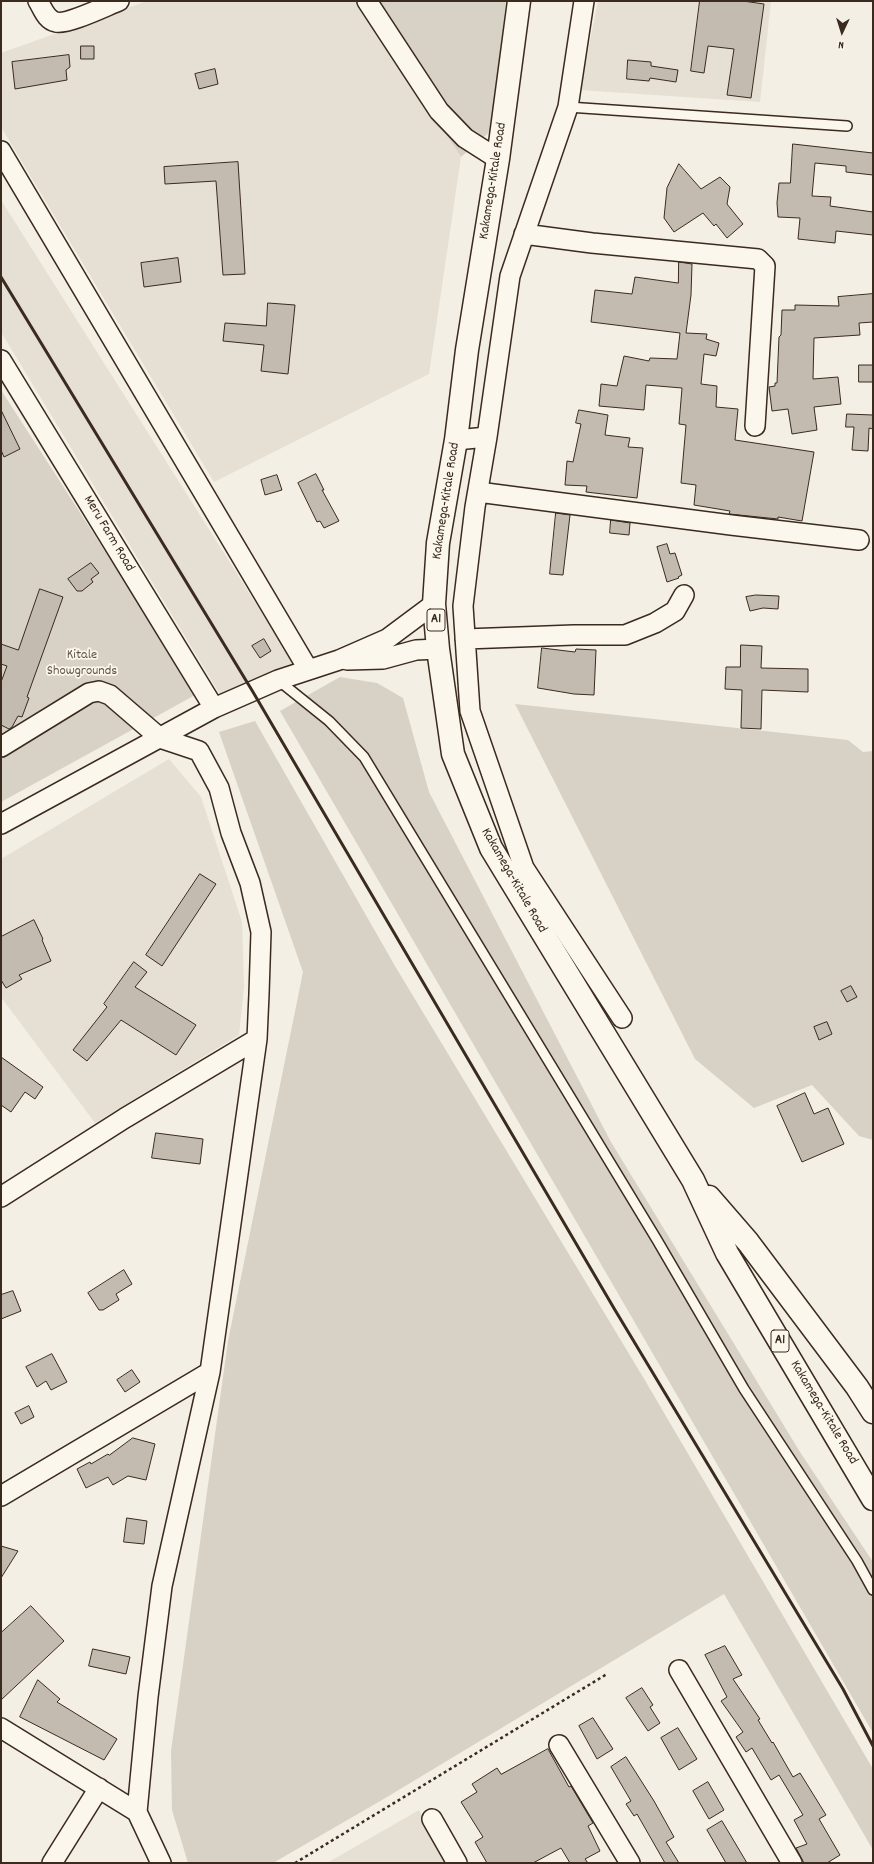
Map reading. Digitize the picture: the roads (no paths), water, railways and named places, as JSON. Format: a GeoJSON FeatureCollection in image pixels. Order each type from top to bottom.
{"type":"FeatureCollection","features":[{"type":"Feature","properties":{"kind":"highway","name":"Kakamega-Kitale Road"},"geometry":{"type":"LineString","coordinates":[[518,1],[498,159],[467,350],[456,440],[438,543],[434,604],[438,649],[453,754],[491,848],[693,1180],[727,1253],[873,1499]]}},
{"type":"Feature","properties":{"kind":"highway","name":"Kakamega-Kitale Road"},"geometry":{"type":"LineString","coordinates":[[693,1180],[748,1242],[857,1388],[873,1412]]}},
{"type":"Feature","properties":{"kind":"street"},"geometry":{"type":"LineString","coordinates":[[38,1],[46,16],[56,22],[66,22],[119,1]]}},
{"type":"Feature","properties":{"kind":"street"},"geometry":{"type":"LineString","coordinates":[[367,1],[439,111],[465,138],[498,159]]}},
{"type":"Feature","properties":{"kind":"street"},"geometry":{"type":"LineString","coordinates":[[584,1],[568,107],[510,276],[478,492],[463,606],[470,711],[524,868],[622,1018]]}},
{"type":"Feature","properties":{"kind":"street"},"geometry":{"type":"LineString","coordinates":[[1,151],[308,669]]}},
{"type":"Feature","properties":{"kind":"street"},"geometry":{"type":"LineString","coordinates":[[524,234],[592,243],[758,259],[763,261],[765,266],[755,426]]}},
{"type":"Feature","properties":{"kind":"street","name":"Meru Farm Road"},"geometry":{"type":"LineString","coordinates":[[1,360],[214,708]]}},
{"type":"Feature","properties":{"kind":"street"},"geometry":{"type":"LineString","coordinates":[[456,440],[487,437]]}},
{"type":"Feature","properties":{"kind":"street"},"geometry":{"type":"LineString","coordinates":[[478,492],[859,540]]}},
{"type":"Feature","properties":{"kind":"street"},"geometry":{"type":"LineString","coordinates":[[466,639],[574,634],[624,635],[655,623],[675,611],[684,595]]}},
{"type":"Feature","properties":{"kind":"street"},"geometry":{"type":"LineString","coordinates":[[1,824],[214,708],[278,680],[308,669],[340,660],[387,639],[434,604]]}},
{"type":"Feature","properties":{"kind":"street"},"geometry":{"type":"LineString","coordinates":[[340,660],[378,660],[416,650],[438,649]]}},
{"type":"Feature","properties":{"kind":"street"},"geometry":{"type":"LineString","coordinates":[[1,747],[89,693],[99,691],[110,694],[160,738],[199,751],[219,788],[231,833],[250,883],[261,932],[257,1039],[210,1372],[162,1586],[137,1812],[161,1863]]}},
{"type":"Feature","properties":{"kind":"street"},"geometry":{"type":"LineString","coordinates":[[1,1197],[125,1118],[257,1039]]}},
{"type":"Feature","properties":{"kind":"street"},"geometry":{"type":"LineString","coordinates":[[1,1496],[210,1372]]}},
{"type":"Feature","properties":{"kind":"street"},"geometry":{"type":"LineString","coordinates":[[679,1670],[792,1863]]}},
{"type":"Feature","properties":{"kind":"street"},"geometry":{"type":"LineString","coordinates":[[1,1728],[137,1812]]}},
{"type":"Feature","properties":{"kind":"street"},"geometry":{"type":"LineString","coordinates":[[559,1745],[630,1863]]}},
{"type":"Feature","properties":{"kind":"street"},"geometry":{"type":"LineString","coordinates":[[52,1863],[99,1788]]}},
{"type":"Feature","properties":{"kind":"street"},"geometry":{"type":"LineString","coordinates":[[432,1819],[457,1863]]}},
{"type":"Feature","properties":{"kind":"lane"},"geometry":{"type":"LineString","coordinates":[[568,107],[847,126]]}},
{"type":"Feature","properties":{"kind":"lane"},"geometry":{"type":"LineString","coordinates":[[278,680],[329,721],[364,757],[657,1240],[744,1388],[857,1561],[873,1590]]}},
{"type":"Feature","properties":{"kind":"railway"},"geometry":{"type":"LineString","coordinates":[[1,277],[253,692],[615,1310],[843,1689],[873,1746]]}},
{"type":"Feature","properties":{"kind":"park label","name":"Kitale Showgrounds"},"geometry":{"type":"Point","coordinates":[82,664]}}]}
